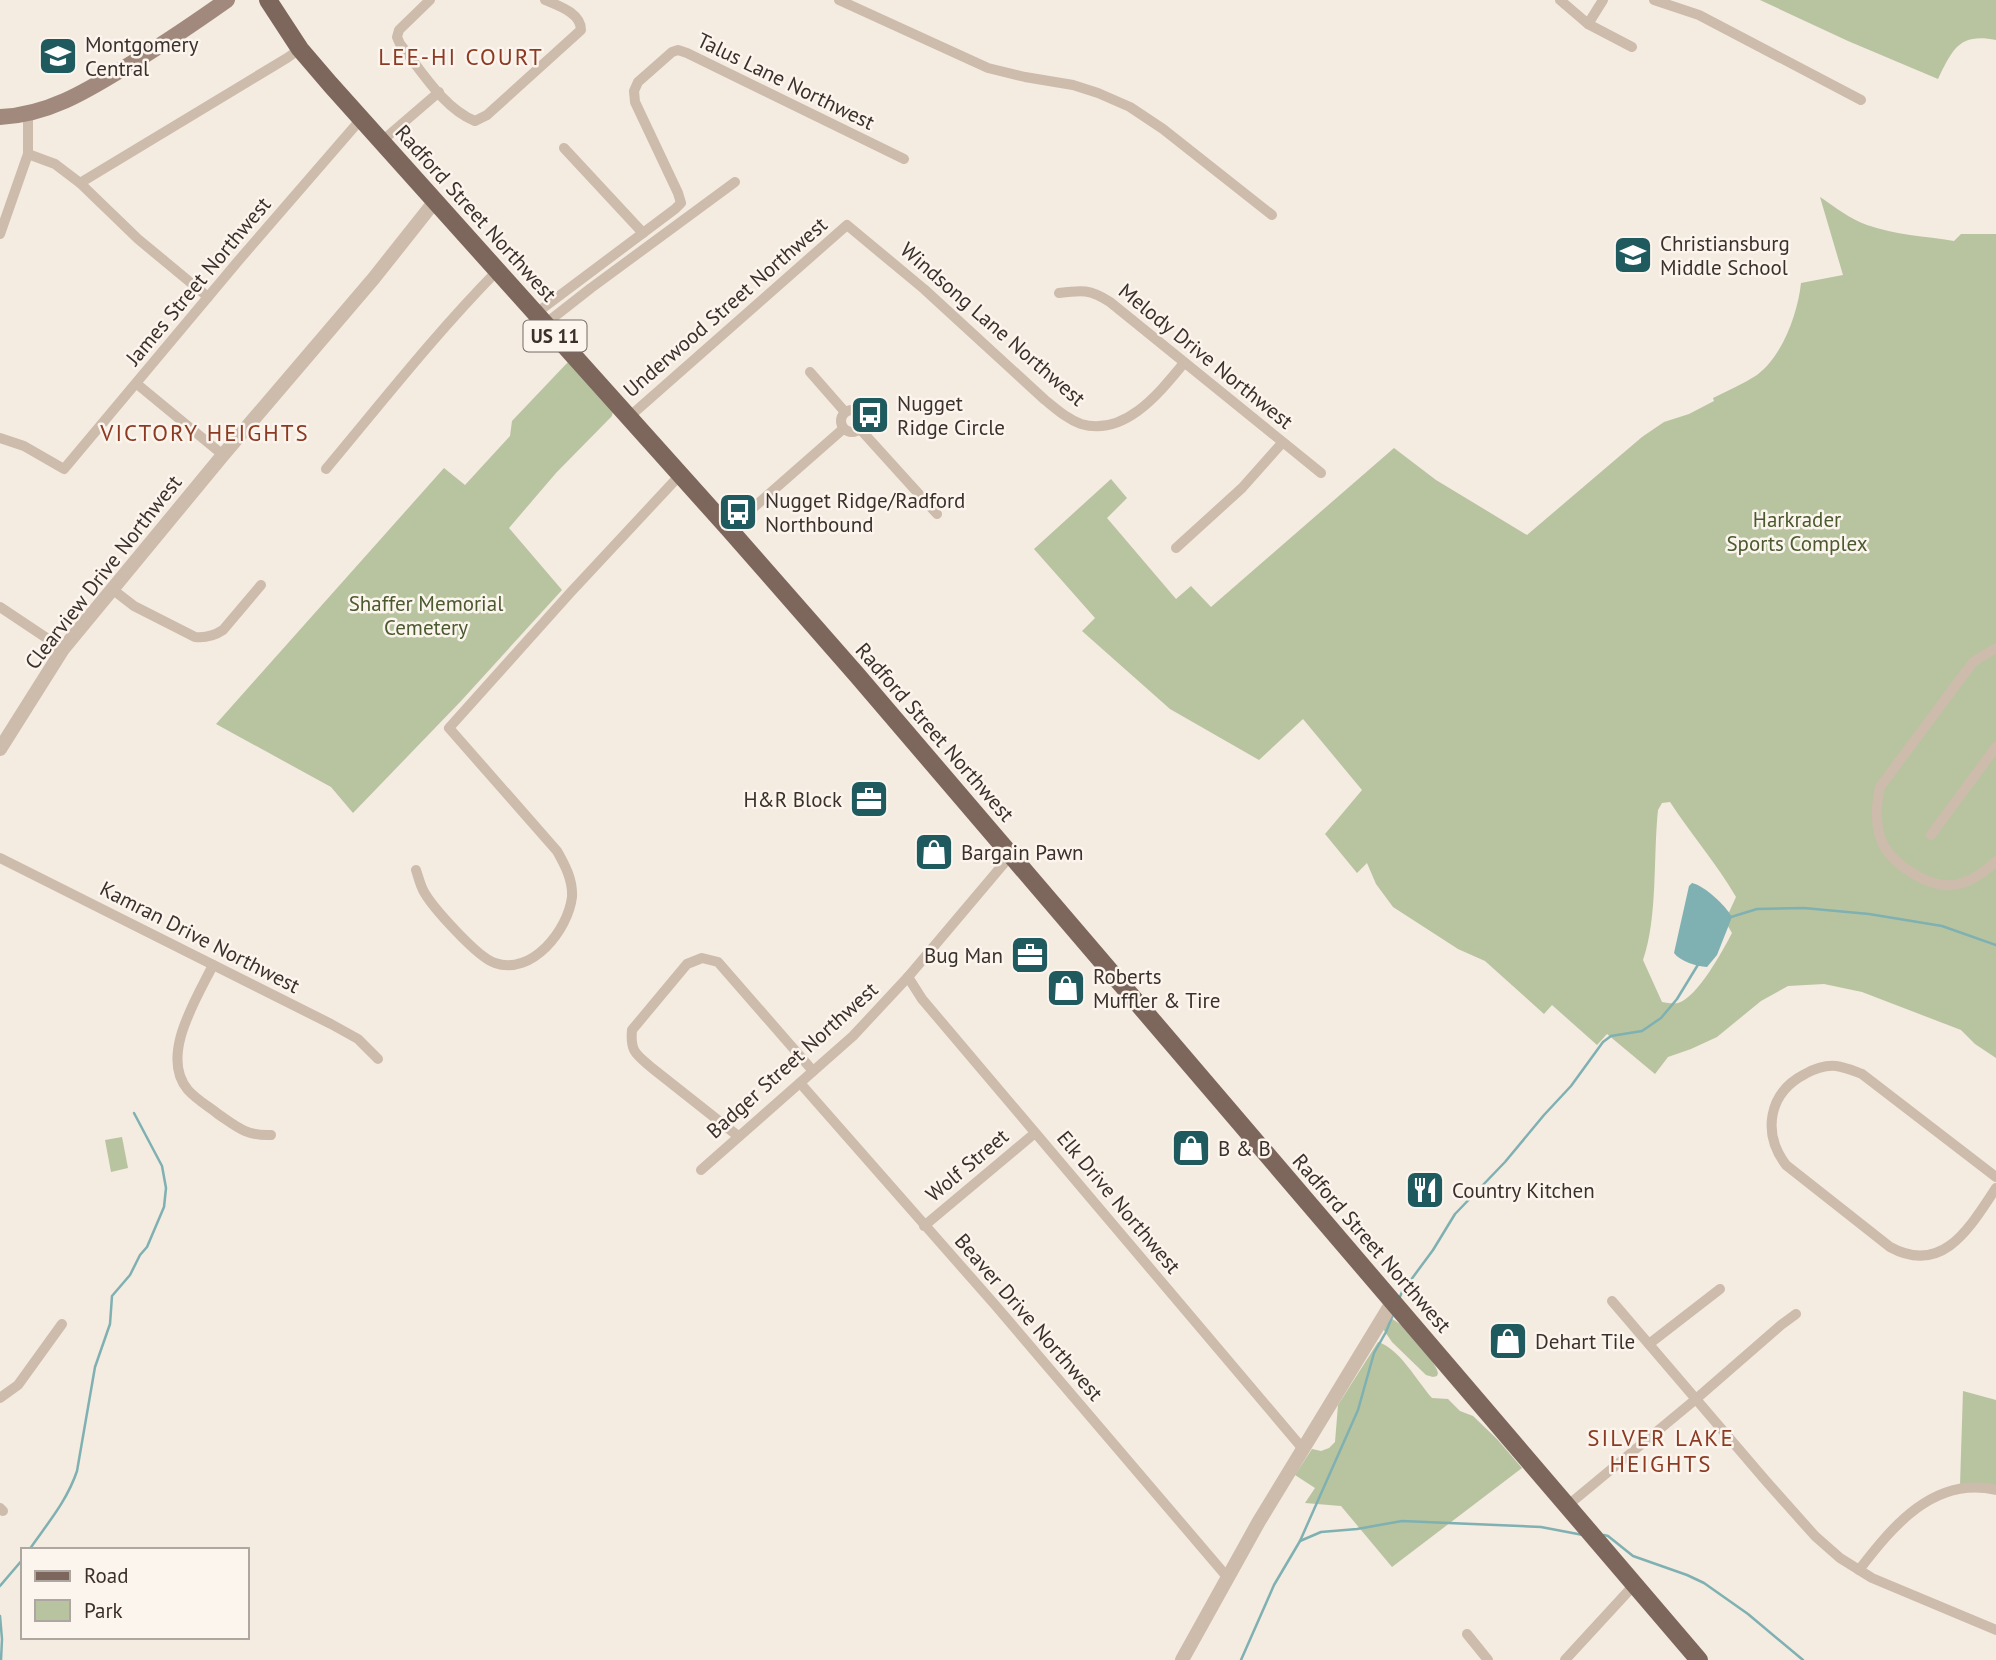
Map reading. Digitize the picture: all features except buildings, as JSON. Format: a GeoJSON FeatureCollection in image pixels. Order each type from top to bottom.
{"type":"FeatureCollection","features":[{"type":"Feature","properties":{"kind":"main road"},"geometry":{"type":"LineString","coordinates":[[0,117],[29,114],[85,92],[173,38],[227,0]]}},
{"type":"Feature","properties":{"kind":"main road","name":"Radford Street Northwest"},"geometry":{"type":"LineString","coordinates":[[268,0],[300,48],[729,529],[1699,1660]]}},
{"type":"Feature","properties":{"kind":"street"},"geometry":{"type":"LineString","coordinates":[[430,0],[399,30],[397,37],[439,92],[463,116],[475,121],[487,115],[581,30],[578,18],[545,0]]}},
{"type":"Feature","properties":{"kind":"street"},"geometry":{"type":"LineString","coordinates":[[839,0],[988,68],[1073,85],[1130,107],[1163,129],[1272,215]]}},
{"type":"Feature","properties":{"kind":"street"},"geometry":{"type":"LineString","coordinates":[[1560,0],[1588,24],[1632,47]]}},
{"type":"Feature","properties":{"kind":"street"},"geometry":{"type":"LineString","coordinates":[[1588,24],[1603,0]]}},
{"type":"Feature","properties":{"kind":"street"},"geometry":{"type":"LineString","coordinates":[[1654,0],[1699,15],[1861,100]]}},
{"type":"Feature","properties":{"kind":"street"},"geometry":{"type":"LineString","coordinates":[[80,183],[300,48]]}},
{"type":"Feature","properties":{"kind":"street","name":"Talus Lane Northwest"},"geometry":{"type":"LineString","coordinates":[[540,319],[681,203],[635,102],[634,91],[638,82],[672,52],[678,50],[687,53],[904,159]]}},
{"type":"Feature","properties":{"kind":"street"},"geometry":{"type":"LineString","coordinates":[[382,141],[439,92]]}},
{"type":"Feature","properties":{"kind":"street"},"geometry":{"type":"LineString","coordinates":[[0,234],[28,155],[29,114]]}},
{"type":"Feature","properties":{"kind":"street","name":"James Street Northwest"},"geometry":{"type":"LineString","coordinates":[[0,438],[24,446],[64,469],[361,118]]}},
{"type":"Feature","properties":{"kind":"street"},"geometry":{"type":"LineString","coordinates":[[564,148],[643,233]]}},
{"type":"Feature","properties":{"kind":"street"},"geometry":{"type":"LineString","coordinates":[[28,155],[55,164],[80,183],[138,239],[208,297]]}},
{"type":"Feature","properties":{"kind":"street"},"geometry":{"type":"LineString","coordinates":[[540,319],[591,288],[735,181]]}},
{"type":"Feature","properties":{"kind":"street","name":"Clearview Drive Northwest"},"geometry":{"type":"LineString","coordinates":[[0,749],[63,649],[374,278],[435,201]]}},
{"type":"Feature","properties":{"kind":"street","name":"Windsong Lane Northwest"},"geometry":{"type":"LineString","coordinates":[[847,225],[924,289],[1062,414],[1080,424],[1098,427],[1129,417],[1166,384],[1184,363]]}},
{"type":"Feature","properties":{"kind":"street","name":"Underwood Street Northwest"},"geometry":{"type":"LineString","coordinates":[[629,417],[847,225]]}},
{"type":"Feature","properties":{"kind":"street"},"geometry":{"type":"LineString","coordinates":[[326,469],[465,303],[497,271]]}},
{"type":"Feature","properties":{"kind":"street","name":"Melody Drive Northwest"},"geometry":{"type":"LineString","coordinates":[[1059,293],[1078,290],[1095,293],[1110,302],[1321,473]]}},
{"type":"Feature","properties":{"kind":"street"},"geometry":{"type":"LineString","coordinates":[[810,372],[845,411]]}},
{"type":"Feature","properties":{"kind":"street"},"geometry":{"type":"LineString","coordinates":[[136,384],[223,455]]}},
{"type":"Feature","properties":{"kind":"street"},"geometry":{"type":"LineString","coordinates":[[845,411],[859,412],[863,422],[860,429],[853,433],[843,429],[840,422],[845,411]]}},
{"type":"Feature","properties":{"kind":"street"},"geometry":{"type":"LineString","coordinates":[[729,529],[843,429]]}},
{"type":"Feature","properties":{"kind":"street"},"geometry":{"type":"LineString","coordinates":[[860,429],[937,514]]}},
{"type":"Feature","properties":{"kind":"street"},"geometry":{"type":"LineString","coordinates":[[1176,548],[1242,488],[1282,443]]}},
{"type":"Feature","properties":{"kind":"street"},"geometry":{"type":"LineString","coordinates":[[416,870],[423,891],[449,923],[482,957],[495,963],[508,965],[529,960],[548,945],[557,933],[568,915],[572,895],[570,878],[557,851],[449,728],[680,475]]}},
{"type":"Feature","properties":{"kind":"street"},"geometry":{"type":"LineString","coordinates":[[112,589],[134,606],[202,638],[223,630],[261,585]]}},
{"type":"Feature","properties":{"kind":"street"},"geometry":{"type":"LineString","coordinates":[[0,607],[63,649]]}},
{"type":"Feature","properties":{"kind":"street"},"geometry":{"type":"LineString","coordinates":[[1996,648],[1973,662],[1881,787],[1877,801],[1877,820],[1884,846],[1895,860],[1913,874],[1932,883],[1954,886],[1973,878],[1996,861]]}},
{"type":"Feature","properties":{"kind":"street"},"geometry":{"type":"LineString","coordinates":[[1931,835],[1996,747]]}},
{"type":"Feature","properties":{"kind":"street"},"geometry":{"type":"LineString","coordinates":[[1984,762],[1996,771]]}},
{"type":"Feature","properties":{"kind":"street","name":"Badger Street Northwest"},"geometry":{"type":"LineString","coordinates":[[701,1170],[853,1036],[908,978],[1011,855]]}},
{"type":"Feature","properties":{"kind":"street","name":"Kamran Drive Northwest"},"geometry":{"type":"LineString","coordinates":[[0,858],[358,1039],[378,1059]]}},
{"type":"Feature","properties":{"kind":"street"},"geometry":{"type":"LineString","coordinates":[[738,1136],[638,1056],[631,1044],[632,1030],[687,964],[702,958],[718,962],[813,1071]]}},
{"type":"Feature","properties":{"kind":"street"},"geometry":{"type":"LineString","coordinates":[[212,965],[181,1034],[177,1053],[179,1071],[187,1088],[200,1101],[243,1131],[256,1136],[271,1135]]}},
{"type":"Feature","properties":{"kind":"street","name":"Elk Drive Northwest"},"geometry":{"type":"LineString","coordinates":[[908,978],[922,999],[1303,1449]]}},
{"type":"Feature","properties":{"kind":"street"},"geometry":{"type":"LineString","coordinates":[[1996,1177],[1862,1074],[1836,1066],[1822,1067],[1790,1083],[1781,1094],[1771,1116],[1772,1140],[1786,1165],[1901,1254],[1931,1255],[1945,1249],[1959,1239],[1971,1225],[1996,1188]]}},
{"type":"Feature","properties":{"kind":"street","name":"Beaver Drive Northwest"},"geometry":{"type":"LineString","coordinates":[[800,1083],[996,1306],[1228,1578]]}},
{"type":"Feature","properties":{"kind":"street","name":"Wolf Street"},"geometry":{"type":"LineString","coordinates":[[924,1226],[1035,1133]]}},
{"type":"Feature","properties":{"kind":"street"},"geometry":{"type":"LineString","coordinates":[[1649,1344],[1720,1289]]}},
{"type":"Feature","properties":{"kind":"street"},"geometry":{"type":"LineString","coordinates":[[1182,1660],[1258,1523],[1393,1301]]}},
{"type":"Feature","properties":{"kind":"street"},"geometry":{"type":"LineString","coordinates":[[1612,1301],[1815,1536],[1840,1558],[1872,1578],[1996,1630]]}},
{"type":"Feature","properties":{"kind":"street"},"geometry":{"type":"LineString","coordinates":[[1567,1506],[1796,1314]]}},
{"type":"Feature","properties":{"kind":"street"},"geometry":{"type":"LineString","coordinates":[[0,1398],[18,1385],[62,1324]]}},
{"type":"Feature","properties":{"kind":"street"},"geometry":{"type":"LineString","coordinates":[[1859,1570],[1898,1522],[1914,1508],[1954,1490],[1996,1490]]}},
{"type":"Feature","properties":{"kind":"street"},"geometry":{"type":"LineString","coordinates":[[1565,1660],[1634,1585]]}},
{"type":"Feature","properties":{"kind":"street"},"geometry":{"type":"LineString","coordinates":[[1467,1634],[1488,1660]]}},
{"type":"Feature","properties":{"kind":"green space"},"geometry":{"type":"Polygon","coordinates":[[[1760,0],[1996,0],[1996,40],[1983,38],[1965,41],[1948,59],[1938,79],[1760,0]]]}},
{"type":"Feature","properties":{"kind":"green space","name":"Harkrader Sports Complex"},"geometry":{"type":"Polygon","coordinates":[[[1820,197],[1855,220],[1888,231],[1954,241],[1961,234],[1996,234],[1996,1058],[1975,1044],[1961,1030],[1862,992],[1824,984],[1788,986],[1761,1001],[1717,1037],[1668,1057],[1655,1074],[1607,1034],[1597,1045],[1552,1005],[1544,1014],[1485,961],[1458,949],[1393,907],[1376,884],[1367,863],[1357,873],[1325,834],[1362,790],[1303,719],[1259,760],[1170,709],[1082,631],[1095,618],[1034,549],[1111,479],[1127,498],[1107,518],[1176,599],[1191,586],[1211,607],[1394,448],[1436,480],[1527,535],[1642,437],[1664,422],[1689,414],[1757,375],[1774,357],[1787,334],[1801,283],[1843,275],[1820,197]],[[1670,802],[1662,803],[1658,810],[1653,906],[1643,960],[1662,1002],[1678,1003],[1702,983],[1732,933],[1725,921],[1736,897],[1670,802]]]}},
{"type":"Feature","properties":{"kind":"green space","name":"Shaffer Memorial Cemetery"},"geometry":{"type":"Polygon","coordinates":[[[568,362],[613,411],[612,416],[556,473],[509,528],[562,590],[461,701],[353,813],[331,787],[216,724],[444,468],[465,485],[510,436],[512,421],[568,362]]]}},
{"type":"Feature","properties":{"kind":"green space"},"geometry":{"type":"Polygon","coordinates":[[[122,1137],[128,1168],[111,1172],[105,1140],[122,1137]]]}},
{"type":"Feature","properties":{"kind":"green space"},"geometry":{"type":"Polygon","coordinates":[[[1389,1318],[1395,1320],[1417,1341],[1436,1367],[1437,1376],[1426,1375],[1392,1342],[1383,1329],[1389,1318]]]}},
{"type":"Feature","properties":{"kind":"green space"},"geometry":{"type":"Polygon","coordinates":[[[1378,1342],[1386,1345],[1400,1358],[1432,1398],[1448,1399],[1460,1411],[1473,1416],[1522,1468],[1392,1567],[1341,1506],[1305,1503],[1315,1488],[1295,1475],[1312,1449],[1321,1451],[1335,1442],[1338,1405],[1378,1342]]]}},
{"type":"Feature","properties":{"kind":"green space"},"geometry":{"type":"Polygon","coordinates":[[[1963,1391],[1996,1400],[1996,1487],[1960,1485],[1963,1391]]]}},
{"type":"Feature","properties":{"kind":"water"},"geometry":{"type":"Polygon","coordinates":[[[1692,883],[1714,897],[1732,917],[1717,955],[1707,967],[1689,963],[1674,953],[1689,886],[1692,883]]]}},
{"type":"Feature","properties":{"kind":"waterway"},"geometry":{"type":"LineString","coordinates":[[1731,917],[1757,909],[1804,908],[1869,914],[1942,926],[1996,945]]}},
{"type":"Feature","properties":{"kind":"waterway"},"geometry":{"type":"LineString","coordinates":[[1399,1299],[1455,1214],[1505,1162],[1571,1086],[1603,1042],[1611,1036],[1642,1031],[1661,1018],[1677,999],[1699,963]]}},
{"type":"Feature","properties":{"kind":"waterway"},"geometry":{"type":"LineString","coordinates":[[30,1548],[56,1512],[77,1471],[95,1367],[110,1324],[112,1296],[130,1275],[147,1247],[164,1207],[166,1188],[162,1166],[134,1113]]}},
{"type":"Feature","properties":{"kind":"waterway"},"geometry":{"type":"LineString","coordinates":[[1241,1660],[1274,1585],[1300,1541],[1358,1410],[1374,1353],[1394,1312]]}},
{"type":"Feature","properties":{"kind":"waterway"},"geometry":{"type":"LineString","coordinates":[[1300,1541],[1321,1532],[1402,1521],[1541,1527],[1583,1535]]}},
{"type":"Feature","properties":{"kind":"waterway"},"geometry":{"type":"LineString","coordinates":[[1604,1535],[1633,1556],[1704,1583],[1748,1614],[1803,1660]]}},
{"type":"Feature","properties":{"kind":"waterway"},"geometry":{"type":"LineString","coordinates":[[0,1586],[21,1561]]}},
{"type":"Feature","properties":{"kind":"waterway"},"geometry":{"type":"LineString","coordinates":[[0,1616],[1,1660]]}},
{"type":"Feature","properties":{"kind":"place","name":"Montgomery Central"},"geometry":{"type":"Point","coordinates":[58,56]}},
{"type":"Feature","properties":{"kind":"place","name":"Christiansburg Middle School"},"geometry":{"type":"Point","coordinates":[1633,255]}},
{"type":"Feature","properties":{"kind":"place","name":"Nugget Ridge Circle"},"geometry":{"type":"Point","coordinates":[870,415]}},
{"type":"Feature","properties":{"kind":"place","name":"Nugget Ridge/Radford Northbound"},"geometry":{"type":"Point","coordinates":[738,512]}},
{"type":"Feature","properties":{"kind":"place","name":"H&R Block"},"geometry":{"type":"Point","coordinates":[869,799]}},
{"type":"Feature","properties":{"kind":"place","name":"Bargain Pawn"},"geometry":{"type":"Point","coordinates":[934,852]}},
{"type":"Feature","properties":{"kind":"place","name":"Bug Man"},"geometry":{"type":"Point","coordinates":[1030,955]}},
{"type":"Feature","properties":{"kind":"place","name":"Roberts Muffler & Tire"},"geometry":{"type":"Point","coordinates":[1066,988]}},
{"type":"Feature","properties":{"kind":"place","name":"B & B"},"geometry":{"type":"Point","coordinates":[1191,1148]}},
{"type":"Feature","properties":{"kind":"place","name":"Country Kitchen"},"geometry":{"type":"Point","coordinates":[1425,1190]}},
{"type":"Feature","properties":{"kind":"place","name":"Dehart Tile"},"geometry":{"type":"Point","coordinates":[1508,1341]}},
{"type":"Feature","properties":{"kind":"district","name":"LEE-HI COURT"},"geometry":{"type":"Point","coordinates":[461,56]}},
{"type":"Feature","properties":{"kind":"district","name":"VICTORY HEIGHTS"},"geometry":{"type":"Point","coordinates":[205,432]}},
{"type":"Feature","properties":{"kind":"district","name":"SILVER LAKE HEIGHTS"},"geometry":{"type":"Point","coordinates":[1661,1450]}}]}
